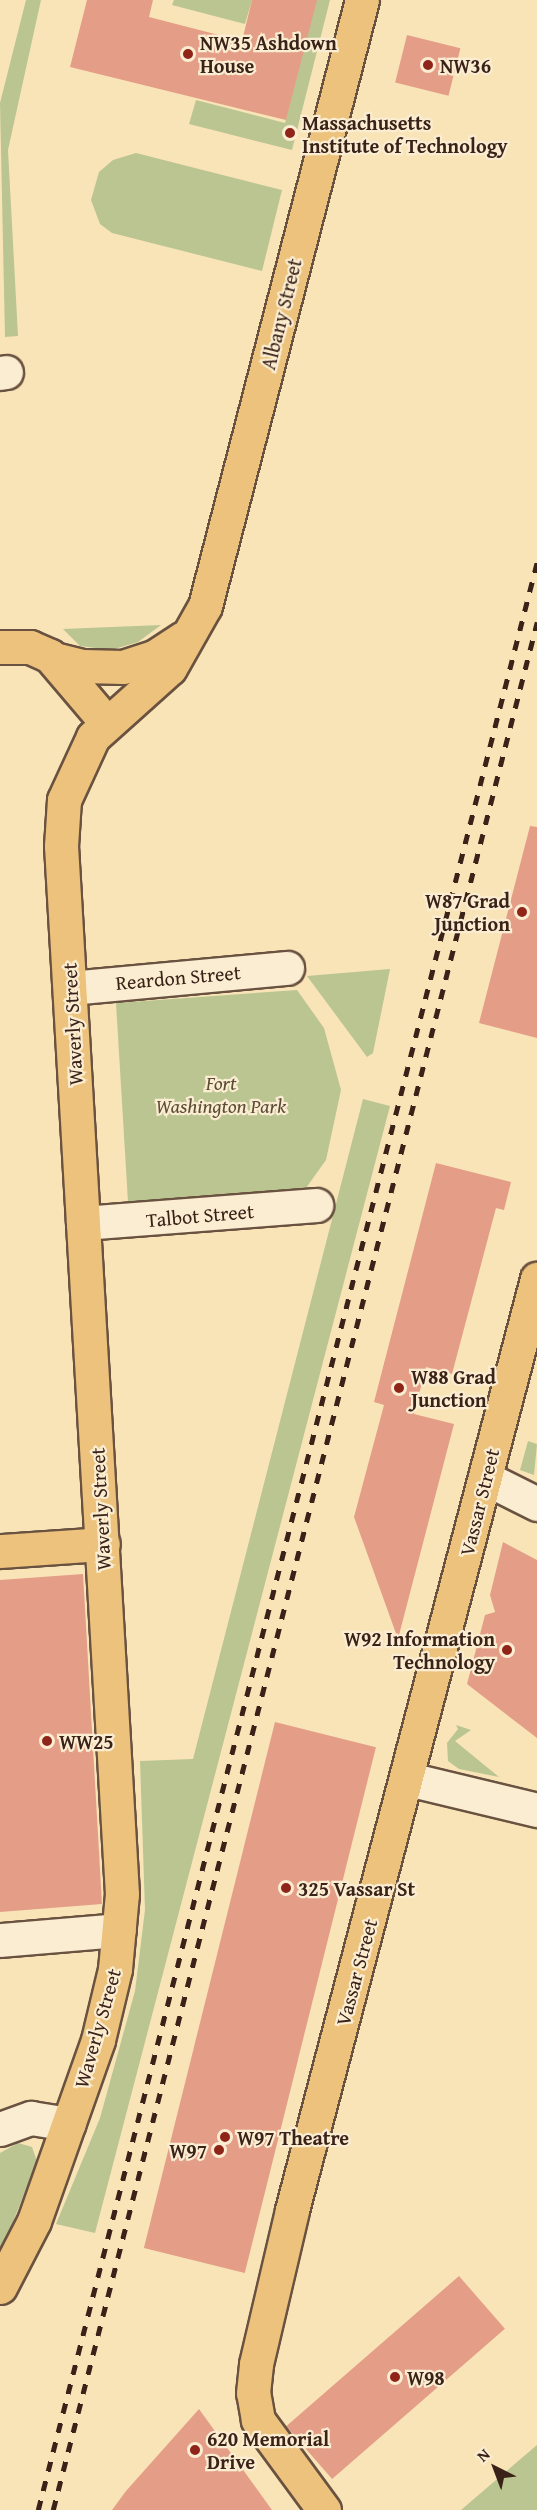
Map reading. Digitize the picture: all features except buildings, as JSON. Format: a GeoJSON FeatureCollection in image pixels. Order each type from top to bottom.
{"type":"FeatureCollection","features":[{"type":"Feature","properties":{"kind":"main road","name":"Albany Street"},"geometry":{"type":"LineString","coordinates":[[106,722],[164,676],[195,626],[211,587],[362,0]]}},
{"type":"Feature","properties":{"kind":"main road","name":"Albany Street"},"geometry":{"type":"LineString","coordinates":[[0,647],[35,648],[54,658],[93,667],[131,665],[163,652],[195,626]]}},
{"type":"Feature","properties":{"kind":"main road"},"geometry":{"type":"LineString","coordinates":[[54,658],[106,722]]}},
{"type":"Feature","properties":{"kind":"main road","name":"Waverly Street"},"geometry":{"type":"LineString","coordinates":[[0,2287],[34,2221],[105,2017],[119,1930],[122,1874],[83,1223],[62,816],[78,762],[106,722]]}},
{"type":"Feature","properties":{"kind":"main road","name":"Vassar Street"},"geometry":{"type":"LineString","coordinates":[[324,2510],[264,2431],[255,2408],[254,2379],[292,2210],[408,1779],[537,1279]]}},
{"type":"Feature","properties":{"kind":"main road"},"geometry":{"type":"LineString","coordinates":[[0,1551],[103,1544]]}},
{"type":"Feature","properties":{"kind":"street","name":"Reardon Street"},"geometry":{"type":"LineString","coordinates":[[70,988],[287,968]]}},
{"type":"Feature","properties":{"kind":"street","name":"Talbot Street"},"geometry":{"type":"LineString","coordinates":[[83,1223],[316,1205]]}},
{"type":"Feature","properties":{"kind":"street"},"geometry":{"type":"LineString","coordinates":[[485,1478],[537,1504]]}},
{"type":"Feature","properties":{"kind":"street"},"geometry":{"type":"LineString","coordinates":[[408,1779],[537,1810]]}},
{"type":"Feature","properties":{"kind":"street"},"geometry":{"type":"LineString","coordinates":[[0,1940],[119,1930]]}},
{"type":"Feature","properties":{"kind":"street"},"geometry":{"type":"LineString","coordinates":[[0,2129],[31,2118],[69,2124]]}},
{"type":"Feature","properties":{"kind":"green space"},"geometry":{"type":"Polygon","coordinates":[[[26,0],[41,0],[8,150],[18,336],[5,337],[0,103],[26,0]]]}},
{"type":"Feature","properties":{"kind":"green space"},"geometry":{"type":"Polygon","coordinates":[[[174,0],[252,0],[245,24],[172,5],[174,0]]]}},
{"type":"Feature","properties":{"kind":"green space"},"geometry":{"type":"Polygon","coordinates":[[[316,0],[330,0],[292,150],[189,124],[196,100],[285,123],[316,0]]]}},
{"type":"Feature","properties":{"kind":"green space"},"geometry":{"type":"Polygon","coordinates":[[[136,153],[282,190],[262,271],[112,233],[100,224],[91,200],[99,172],[113,160],[136,153]]]}},
{"type":"Feature","properties":{"kind":"green space"},"geometry":{"type":"Polygon","coordinates":[[[161,625],[138,642],[111,650],[80,646],[63,629],[161,625]]]}},
{"type":"Feature","properties":{"kind":"green space"},"geometry":{"type":"Polygon","coordinates":[[[390,969],[373,1053],[367,1057],[307,976],[390,969]]]}},
{"type":"Feature","properties":{"kind":"green space","name":"Fort Washington Park"},"geometry":{"type":"Polygon","coordinates":[[[297,990],[324,1028],[341,1090],[326,1160],[306,1188],[128,1202],[116,1003],[297,990]]]}},
{"type":"Feature","properties":{"kind":"green space"},"geometry":{"type":"Polygon","coordinates":[[[363,1099],[390,1106],[95,2233],[56,2224],[100,2118],[135,1991],[145,1910],[140,1761],[193,1759],[363,1099]]]}},
{"type":"Feature","properties":{"kind":"green space"},"geometry":{"type":"Polygon","coordinates":[[[528,1441],[537,1444],[534,1475],[520,1470],[528,1441]]]}},
{"type":"Feature","properties":{"kind":"green space"},"geometry":{"type":"Polygon","coordinates":[[[456,1725],[471,1730],[455,1741],[499,1777],[459,1769],[448,1761],[447,1743],[458,1729],[456,1725]]]}},
{"type":"Feature","properties":{"kind":"green space"},"geometry":{"type":"Polygon","coordinates":[[[18,2143],[32,2147],[37,2161],[0,2255],[0,2153],[18,2143]]]}},
{"type":"Feature","properties":{"kind":"green space"},"geometry":{"type":"Polygon","coordinates":[[[537,2445],[537,2510],[461,2510],[537,2445]]]}},
{"type":"Feature","properties":{"kind":"railway"},"geometry":{"type":"LineString","coordinates":[[38,2510],[537,562]]}},
{"type":"Feature","properties":{"kind":"railway"},"geometry":{"type":"LineString","coordinates":[[53,2510],[537,622]]}},
{"type":"Feature","properties":{"kind":"place","name":"NW35 Ashdown House"},"geometry":{"type":"Point","coordinates":[188,54]}},
{"type":"Feature","properties":{"kind":"place","name":"NW36"},"geometry":{"type":"Point","coordinates":[428,65]}},
{"type":"Feature","properties":{"kind":"place","name":"Massachusetts Institute of Technology"},"geometry":{"type":"Point","coordinates":[290,133]}},
{"type":"Feature","properties":{"kind":"place","name":"W87 Grad Junction"},"geometry":{"type":"Point","coordinates":[522,912]}},
{"type":"Feature","properties":{"kind":"place","name":"W88 Grad Junction"},"geometry":{"type":"Point","coordinates":[399,1388]}},
{"type":"Feature","properties":{"kind":"place","name":"W92 Information Technology"},"geometry":{"type":"Point","coordinates":[507,1650]}},
{"type":"Feature","properties":{"kind":"place","name":"WW25"},"geometry":{"type":"Point","coordinates":[47,1741]}},
{"type":"Feature","properties":{"kind":"place","name":"325 Vassar St"},"geometry":{"type":"Point","coordinates":[286,1888]}},
{"type":"Feature","properties":{"kind":"place","name":"W97 Theatre"},"geometry":{"type":"Point","coordinates":[225,2137]}},
{"type":"Feature","properties":{"kind":"place","name":"W97"},"geometry":{"type":"Point","coordinates":[219,2150]}},
{"type":"Feature","properties":{"kind":"place","name":"W98"},"geometry":{"type":"Point","coordinates":[395,2377]}},
{"type":"Feature","properties":{"kind":"place","name":"620 Memorial Drive"},"geometry":{"type":"Point","coordinates":[195,2450]}}]}
